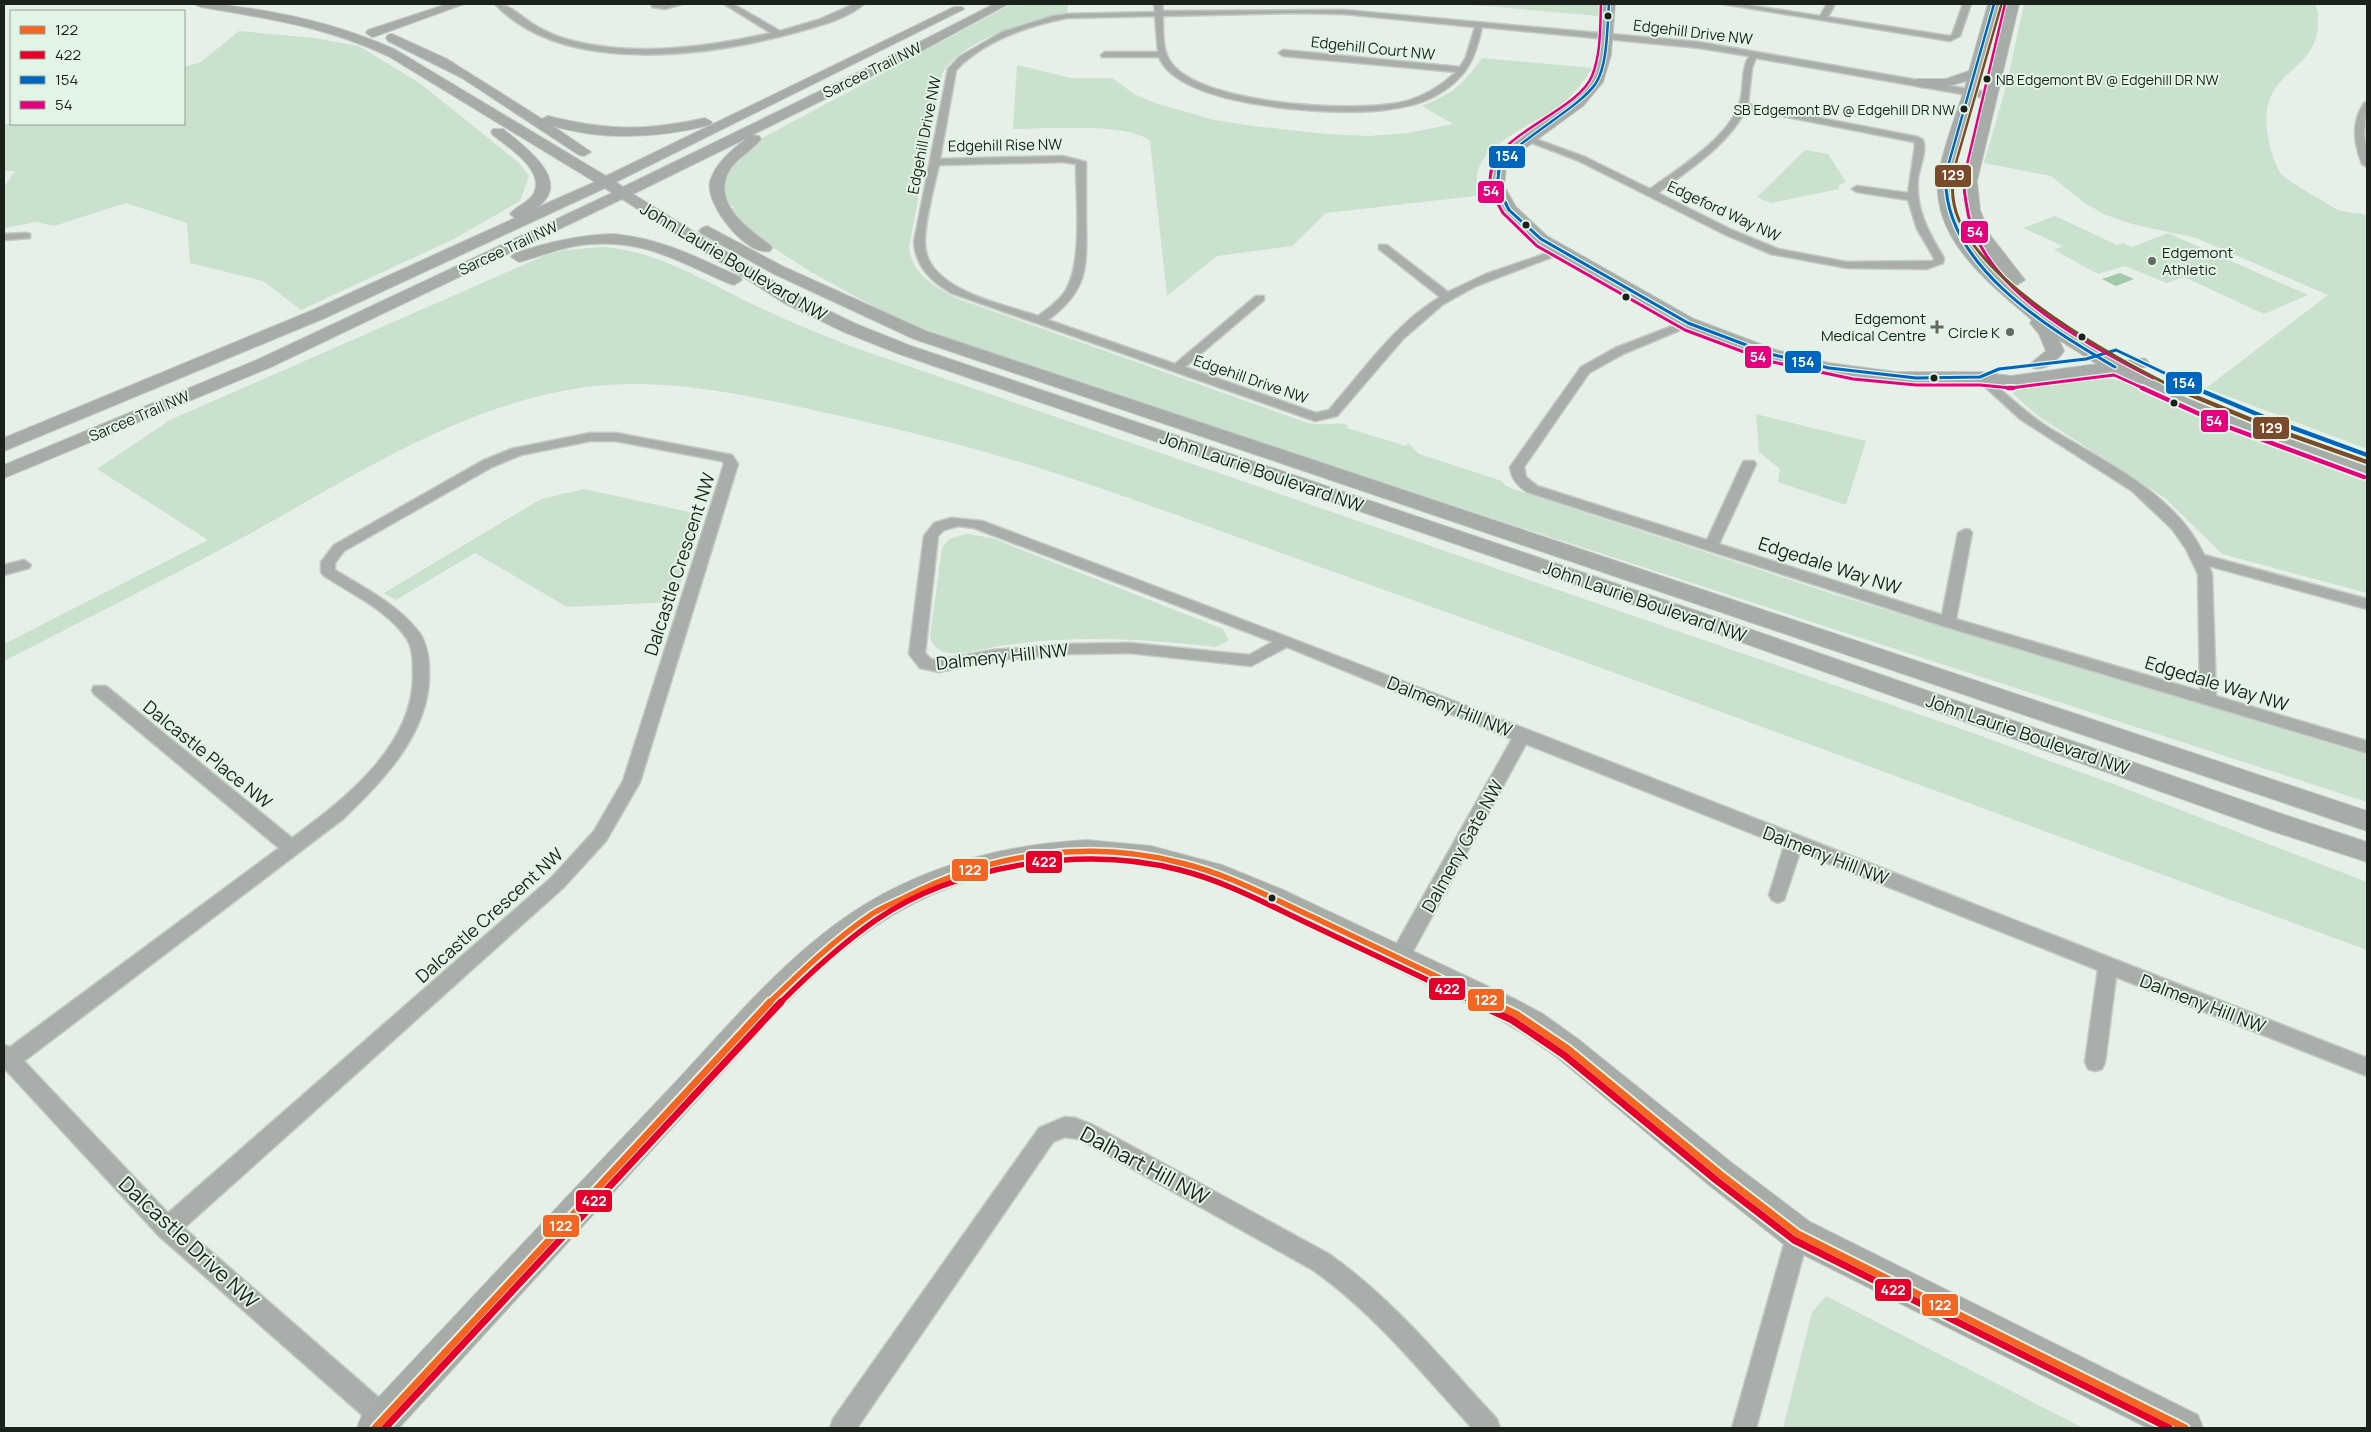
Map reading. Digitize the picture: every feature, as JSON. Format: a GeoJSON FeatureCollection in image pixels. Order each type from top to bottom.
{"type":"FeatureCollection","features":[{"type":"Feature","properties":{"kind":"main road","name":"John Laurie Boulevard NW"},"geometry":{"type":"LineString","coordinates":[[201,4],[364,33],[464,99],[830,295],[920,335],[2242,778],[2367,822]]}},
{"type":"Feature","properties":{"kind":"main road","name":"John Laurie Boulevard NW"},"geometry":{"type":"LineString","coordinates":[[259,4],[408,44],[505,100],[602,163],[621,184],[701,245],[807,309],[904,350],[1723,627],[2281,824],[2367,852]]}},
{"type":"Feature","properties":{"kind":"main road"},"geometry":{"type":"LineString","coordinates":[[364,33],[441,4]]}},
{"type":"Feature","properties":{"kind":"main road"},"geometry":{"type":"LineString","coordinates":[[364,33],[402,24],[458,4]]}},
{"type":"Feature","properties":{"kind":"main road","name":"Sarcee Trail NW"},"geometry":{"type":"LineString","coordinates":[[4,472],[256,367],[359,320],[502,250],[762,109],[775,98],[969,4]]}},
{"type":"Feature","properties":{"kind":"main road","name":"Sarcee Trail NW"},"geometry":{"type":"LineString","coordinates":[[4,445],[319,314],[621,184],[910,52],[1002,4]]}},
{"type":"Feature","properties":{"kind":"main road"},"geometry":{"type":"LineString","coordinates":[[1609,4],[1603,71],[1591,91],[1572,110],[1527,139],[1504,157],[1498,169],[1496,183],[1500,197],[1523,225],[1541,240],[1688,323],[1770,354],[1829,368],[1916,378],[1980,377],[2010,380],[2115,358]]}},
{"type":"Feature","properties":{"kind":"main road"},"geometry":{"type":"LineString","coordinates":[[1994,4],[1952,152],[1945,188],[1948,210],[1958,234],[1976,258],[2029,310],[2054,345],[2055,351],[2052,356],[2039,364]]}},
{"type":"Feature","properties":{"kind":"main road"},"geometry":{"type":"LineString","coordinates":[[2013,4],[1970,181],[1970,200],[1978,227],[2005,267],[2035,296],[2115,358],[2231,420],[2367,470]]}},
{"type":"Feature","properties":{"kind":"main road"},"geometry":{"type":"LineString","coordinates":[[402,24],[398,33],[408,44]]}},
{"type":"Feature","properties":{"kind":"main road"},"geometry":{"type":"LineString","coordinates":[[505,100],[545,119],[588,131],[630,133],[670,130],[730,114],[854,55],[876,49]]}},
{"type":"Feature","properties":{"kind":"main road"},"geometry":{"type":"LineString","coordinates":[[830,295],[830,290],[757,244],[726,215],[716,194],[719,175],[726,162],[752,140],[899,62],[910,52]]}},
{"type":"Feature","properties":{"kind":"main road"},"geometry":{"type":"LineString","coordinates":[[1917,83],[1947,83],[1974,74]]}},
{"type":"Feature","properties":{"kind":"main road"},"geometry":{"type":"LineString","coordinates":[[319,314],[358,292],[522,212],[542,192],[545,182],[542,171],[486,122],[464,99]]}},
{"type":"Feature","properties":{"kind":"main road"},"geometry":{"type":"LineString","coordinates":[[359,320],[384,314],[543,248],[586,239],[610,238],[645,243],[672,251],[786,303],[807,309]]}},
{"type":"Feature","properties":{"kind":"main road"},"geometry":{"type":"LineString","coordinates":[[2029,310],[2097,357]]}},
{"type":"Feature","properties":{"kind":"main road"},"geometry":{"type":"LineString","coordinates":[[1980,377],[1999,370],[2097,357],[2140,363],[2234,407],[2367,455]]}},
{"type":"Feature","properties":{"kind":"main road"},"geometry":{"type":"LineString","coordinates":[[2242,778],[2326,794],[2367,807]]}},
{"type":"Feature","properties":{"kind":"main road"},"geometry":{"type":"LineString","coordinates":[[2281,824],[2367,858]]}},
{"type":"Feature","properties":{"kind":"main road"},"geometry":{"type":"LineString","coordinates":[[380,1424],[806,965],[849,929],[897,899],[924,886],[978,866],[1033,855],[1088,850],[1143,854],[1190,864],[1236,880],[1400,956],[1507,1009],[1541,1029],[1590,1066],[1748,1198],[1798,1234],[2184,1428]]}},
{"type":"Feature","properties":{"kind":"street"},"geometry":{"type":"LineString","coordinates":[[499,4],[542,33],[588,46],[624,50],[708,47],[735,44],[809,26],[860,4]]}},
{"type":"Feature","properties":{"kind":"street"},"geometry":{"type":"LineString","coordinates":[[656,4],[665,7],[678,4]]}},
{"type":"Feature","properties":{"kind":"street"},"geometry":{"type":"LineString","coordinates":[[728,4],[778,34]]}},
{"type":"Feature","properties":{"kind":"street"},"geometry":{"type":"LineString","coordinates":[[1727,4],[1950,39],[1956,36],[1967,4]]}},
{"type":"Feature","properties":{"kind":"street"},"geometry":{"type":"LineString","coordinates":[[1823,19],[1831,4]]}},
{"type":"Feature","properties":{"kind":"street","name":"Edgehill Drive NW"},"geometry":{"type":"LineString","coordinates":[[1563,251],[1464,288],[1448,297],[1419,318],[1333,413],[1327,416],[1308,415],[955,291],[933,276],[925,266],[919,242],[952,69],[964,56],[1015,29],[1036,22],[1080,15],[1158,8],[1266,7],[1480,24],[1699,45],[1991,96]]}},
{"type":"Feature","properties":{"kind":"street"},"geometry":{"type":"LineString","coordinates":[[1158,8],[1163,54],[1166,62],[1176,74],[1198,87],[1243,98],[1334,110],[1376,109],[1417,100],[1438,91],[1468,62],[1480,24]]}},
{"type":"Feature","properties":{"kind":"street","name":"Edgehill Court NW"},"geometry":{"type":"LineString","coordinates":[[1283,53],[1460,70]]}},
{"type":"Feature","properties":{"kind":"street"},"geometry":{"type":"LineString","coordinates":[[1105,55],[1163,54]]}},
{"type":"Feature","properties":{"kind":"street"},"geometry":{"type":"LineString","coordinates":[[1651,193],[1719,140],[1743,106],[1746,69],[1754,54]]}},
{"type":"Feature","properties":{"kind":"street"},"geometry":{"type":"LineString","coordinates":[[2367,105],[2361,114],[2358,130],[2367,164]]}},
{"type":"Feature","properties":{"kind":"street","name":"Edgeford Way NW"},"geometry":{"type":"LineString","coordinates":[[1527,139],[1582,159],[1728,232],[1775,252],[1847,265],[1935,265],[1939,258],[1922,230],[1911,197],[1912,181],[1920,146],[1918,140],[1743,106]]}},
{"type":"Feature","properties":{"kind":"street","name":"Edgehill Rise NW"},"geometry":{"type":"LineString","coordinates":[[934,162],[1063,159],[1080,162],[1080,264],[1077,279],[1066,300],[1039,321]]}},
{"type":"Feature","properties":{"kind":"street"},"geometry":{"type":"LineString","coordinates":[[1858,190],[1911,197]]}},
{"type":"Feature","properties":{"kind":"street"},"geometry":{"type":"LineString","coordinates":[[4,237],[26,236]]}},
{"type":"Feature","properties":{"kind":"street"},"geometry":{"type":"LineString","coordinates":[[1384,247],[1404,265],[1448,297]]}},
{"type":"Feature","properties":{"kind":"street"},"geometry":{"type":"LineString","coordinates":[[1176,369],[1260,298]]}},
{"type":"Feature","properties":{"kind":"street","name":"Edgedale Way NW"},"geometry":{"type":"LineString","coordinates":[[1688,323],[1619,351],[1585,370],[1517,466],[1517,472],[1524,484],[1948,622],[2367,747]]}},
{"type":"Feature","properties":{"kind":"street"},"geometry":{"type":"LineString","coordinates":[[1980,377],[2024,416],[2123,478],[2155,502],[2172,519],[2200,559],[2205,574],[2207,592],[2208,700]]}},
{"type":"Feature","properties":{"kind":"street","name":"Dalcastle Crescent NW"},"geometry":{"type":"LineString","coordinates":[[7,1057],[337,814],[363,790],[386,764],[405,734],[420,696],[423,671],[420,651],[414,636],[396,617],[328,572],[328,562],[334,553],[487,464],[516,452],[539,446],[590,437],[616,437],[728,458],[730,470],[631,782],[600,836],[556,883],[167,1228]]}},
{"type":"Feature","properties":{"kind":"street"},"geometry":{"type":"LineString","coordinates":[[1710,546],[1749,464]]}},
{"type":"Feature","properties":{"kind":"street","name":"Dalmeny Hill NW"},"geometry":{"type":"LineString","coordinates":[[1286,641],[1251,661],[1130,648],[1069,649],[994,655],[946,666],[932,666],[922,661],[917,654],[931,536],[936,528],[950,522],[977,524],[1286,641],[1522,736],[2367,1067]]}},
{"type":"Feature","properties":{"kind":"street"},"geometry":{"type":"LineString","coordinates":[[1948,622],[1965,533]]}},
{"type":"Feature","properties":{"kind":"street"},"geometry":{"type":"LineString","coordinates":[[2200,559],[2367,604]]}},
{"type":"Feature","properties":{"kind":"street"},"geometry":{"type":"LineString","coordinates":[[4,570],[24,565]]}},
{"type":"Feature","properties":{"kind":"street","name":"Dalcastle Place NW"},"geometry":{"type":"LineString","coordinates":[[100,690],[292,848]]}},
{"type":"Feature","properties":{"kind":"street","name":"Dalmeny Gate NW"},"geometry":{"type":"LineString","coordinates":[[1400,956],[1460,853],[1522,736]]}},
{"type":"Feature","properties":{"kind":"street"},"geometry":{"type":"LineString","coordinates":[[1778,895],[1794,842]]}},
{"type":"Feature","properties":{"kind":"street"},"geometry":{"type":"LineString","coordinates":[[2095,1062],[2108,966]]}},
{"type":"Feature","properties":{"kind":"street","name":"Dalcastle Drive NW"},"geometry":{"type":"LineString","coordinates":[[7,1057],[167,1228],[380,1424]]}},
{"type":"Feature","properties":{"kind":"street","name":"Dalhart Hill NW"},"geometry":{"type":"LineString","coordinates":[[842,1428],[1046,1135],[1053,1130],[1069,1126],[1094,1137],[1321,1262],[1346,1278],[1370,1300],[1488,1428]]}},
{"type":"Feature","properties":{"kind":"street"},"geometry":{"type":"LineString","coordinates":[[1744,1428],[1798,1234]]}},
{"type":"Feature","properties":{"kind":"shaded area"},"geometry":{"type":"Polygon","coordinates":[[[1012,4],[1021,4],[1016,8],[1023,4],[1068,4],[1067,13],[1016,26],[980,41],[951,62],[942,74],[909,247],[911,257],[919,272],[940,289],[956,298],[1308,423],[1348,425],[1347,428],[1406,446],[1408,443],[1419,454],[1502,481],[1506,486],[1525,493],[1833,594],[2367,755],[2367,802],[1026,367],[895,318],[811,272],[752,234],[729,209],[734,208],[734,206],[728,207],[722,185],[733,162],[755,142],[1012,4]]]}},
{"type":"Feature","properties":{"kind":"shaded area"},"geometry":{"type":"Polygon","coordinates":[[[1462,4],[1600,4],[1599,16],[1462,4]]]}},
{"type":"Feature","properties":{"kind":"shaded area"},"geometry":{"type":"Polygon","coordinates":[[[2024,4],[2315,4],[2318,17],[2316,39],[2304,58],[2274,90],[2267,109],[2268,139],[2274,159],[2282,175],[2310,194],[2341,211],[2367,215],[2367,449],[2206,388],[2328,295],[2196,238],[2132,224],[2106,215],[2083,202],[2051,176],[1984,163],[2007,83],[2024,4]]]}},
{"type":"Feature","properties":{"kind":"shaded area"},"geometry":{"type":"Polygon","coordinates":[[[239,31],[314,38],[359,46],[421,84],[519,163],[529,176],[520,201],[454,239],[301,310],[263,281],[190,263],[187,223],[126,203],[54,226],[36,222],[4,228],[4,187],[15,171],[4,171],[4,125],[10,123],[10,125],[185,125],[185,67],[201,62],[239,31]]]}},
{"type":"Feature","properties":{"kind":"shaded area"},"geometry":{"type":"Polygon","coordinates":[[[1482,58],[1592,68],[1567,100],[1507,138],[1484,158],[1478,169],[1477,181],[1484,195],[1326,213],[1292,246],[1217,256],[1167,296],[1150,141],[1139,135],[1124,131],[1105,129],[1013,129],[1017,65],[1071,78],[1112,78],[1134,94],[1155,103],[1214,120],[1327,134],[1369,136],[1408,133],[1453,124],[1422,106],[1442,97],[1456,87],[1469,75],[1482,58]]]}},
{"type":"Feature","properties":{"kind":"shaded area"},"geometry":{"type":"Polygon","coordinates":[[[1805,150],[1828,154],[1846,182],[1839,185],[1839,189],[1771,203],[1757,197],[1805,150]]]}},
{"type":"Feature","properties":{"kind":"shaded area","name":"Edgemont Athletic"},"geometry":{"type":"Polygon","coordinates":[[[2055,216],[2117,245],[2123,243],[2132,247],[2168,233],[2308,295],[2264,314],[2184,277],[2167,283],[2125,266],[2098,274],[2054,250],[2063,246],[2023,228],[2055,216]]]}},
{"type":"Feature","properties":{"kind":"shaded area"},"geometry":{"type":"Polygon","coordinates":[[[601,247],[623,250],[665,262],[745,301],[850,346],[1959,728],[2116,785],[2367,882],[2367,950],[1582,661],[1141,502],[1033,466],[885,426],[743,395],[681,386],[618,384],[586,387],[541,396],[497,409],[454,425],[412,444],[251,533],[4,661],[4,644],[208,540],[97,469],[170,420],[546,255],[567,250],[601,247]]]}},
{"type":"Feature","properties":{"kind":"shaded area"},"geometry":{"type":"Polygon","coordinates":[[[2120,273],[2134,279],[2116,286],[2102,279],[2120,273]]]}},
{"type":"Feature","properties":{"kind":"shaded area"},"geometry":{"type":"Polygon","coordinates":[[[2103,377],[2127,381],[2220,425],[2367,478],[2367,593],[2222,554],[2165,498],[2038,416],[2013,394],[2016,387],[2103,377]]]}},
{"type":"Feature","properties":{"kind":"shaded area"},"geometry":{"type":"Polygon","coordinates":[[[1756,414],[1866,441],[1846,505],[1778,482],[1780,469],[1759,452],[1756,414]]]}},
{"type":"Feature","properties":{"kind":"shaded area"},"geometry":{"type":"Polygon","coordinates":[[[584,489],[703,515],[674,602],[567,607],[475,553],[396,600],[384,593],[541,499],[584,489]]]}},
{"type":"Feature","properties":{"kind":"shaded area"},"geometry":{"type":"Polygon","coordinates":[[[966,534],[992,538],[1223,629],[1229,640],[1216,647],[1137,640],[1058,640],[1006,645],[965,653],[942,651],[934,645],[930,637],[942,548],[949,539],[966,534]]]}},
{"type":"Feature","properties":{"kind":"shaded area"},"geometry":{"type":"Polygon","coordinates":[[[1826,1296],[2083,1428],[1783,1428],[1812,1312],[1826,1296]]]}},
{"type":"Feature","properties":{"kind":"transit line","name":"54"},"geometry":{"type":"LineString","coordinates":[[1601,4],[1598,54],[1591,78],[1574,97],[1507,146],[1492,165],[1489,188],[1503,213],[1537,246],[1685,330],[1768,361],[1853,379],[1916,385],[1980,385],[2011,388],[2114,375],[2228,427],[2364,477]]}},
{"type":"Feature","properties":{"kind":"transit line","name":"154"},"geometry":{"type":"LineString","coordinates":[[1609,4],[1605,55],[1597,82],[1579,103],[1512,151],[1499,167],[1497,186],[1509,210],[1541,239],[1688,323],[1770,354],[1829,368],[1916,378],[1980,377],[1999,369],[2086,359],[2116,350],[2177,380],[2240,407],[2367,455]]}},
{"type":"Feature","properties":{"kind":"transit line","name":"154"},"geometry":{"type":"LineString","coordinates":[[1994,4],[1946,173],[1948,205],[1959,235],[1978,263],[2003,288],[2060,333],[2115,367]]}},
{"type":"Feature","properties":{"kind":"transit line","name":"54"},"geometry":{"type":"LineString","coordinates":[[2005,4],[1963,180],[1967,215],[1981,247],[2002,275],[2028,301],[2059,324],[2091,344],[2153,378]]}},
{"type":"Feature","properties":{"kind":"transit line","name":"129"},"geometry":{"type":"LineString","coordinates":[[2001,6],[1976,97],[1956,158],[1952,183],[1954,209],[1965,233],[1981,254],[2010,282],[2050,315],[2091,343],[2134,368],[2224,410],[2367,462]]}},
{"type":"Feature","properties":{"kind":"transit line","name":"122"},"geometry":{"type":"LineString","coordinates":[[375,1428],[749,1022],[821,952],[874,913],[931,884],[961,872],[1023,856],[1087,851],[1151,856],[1183,863],[1243,884],[1516,1014],[1568,1049],[1720,1174],[1798,1234],[2185,1428]]}},
{"type":"Feature","properties":{"kind":"transit line","name":"422"},"geometry":{"type":"LineString","coordinates":[[385,1428],[755,1027],[826,957],[878,919],[934,890],[963,879],[1024,864],[1087,858],[1150,864],[1181,870],[1240,891],[1512,1020],[1564,1055],[1716,1180],[1794,1240],[2169,1428]]}},
{"type":"Feature","properties":{"kind":"place","name":"NB Edgemont BV @ Edgehill DR NW"},"geometry":{"type":"Point","coordinates":[1987,79]}},
{"type":"Feature","properties":{"kind":"place","name":"SB Edgemont BV @ Edgehill DR NW"},"geometry":{"type":"Point","coordinates":[1964,109]}},
{"type":"Feature","properties":{"kind":"place","name":"Edgemont Athletic"},"geometry":{"type":"Point","coordinates":[2152,261]}},
{"type":"Feature","properties":{"kind":"place","name":"Edgemont Medical Centre"},"geometry":{"type":"Point","coordinates":[1937,327]}},
{"type":"Feature","properties":{"kind":"place","name":"Circle K"},"geometry":{"type":"Point","coordinates":[2010,332]}}]}
